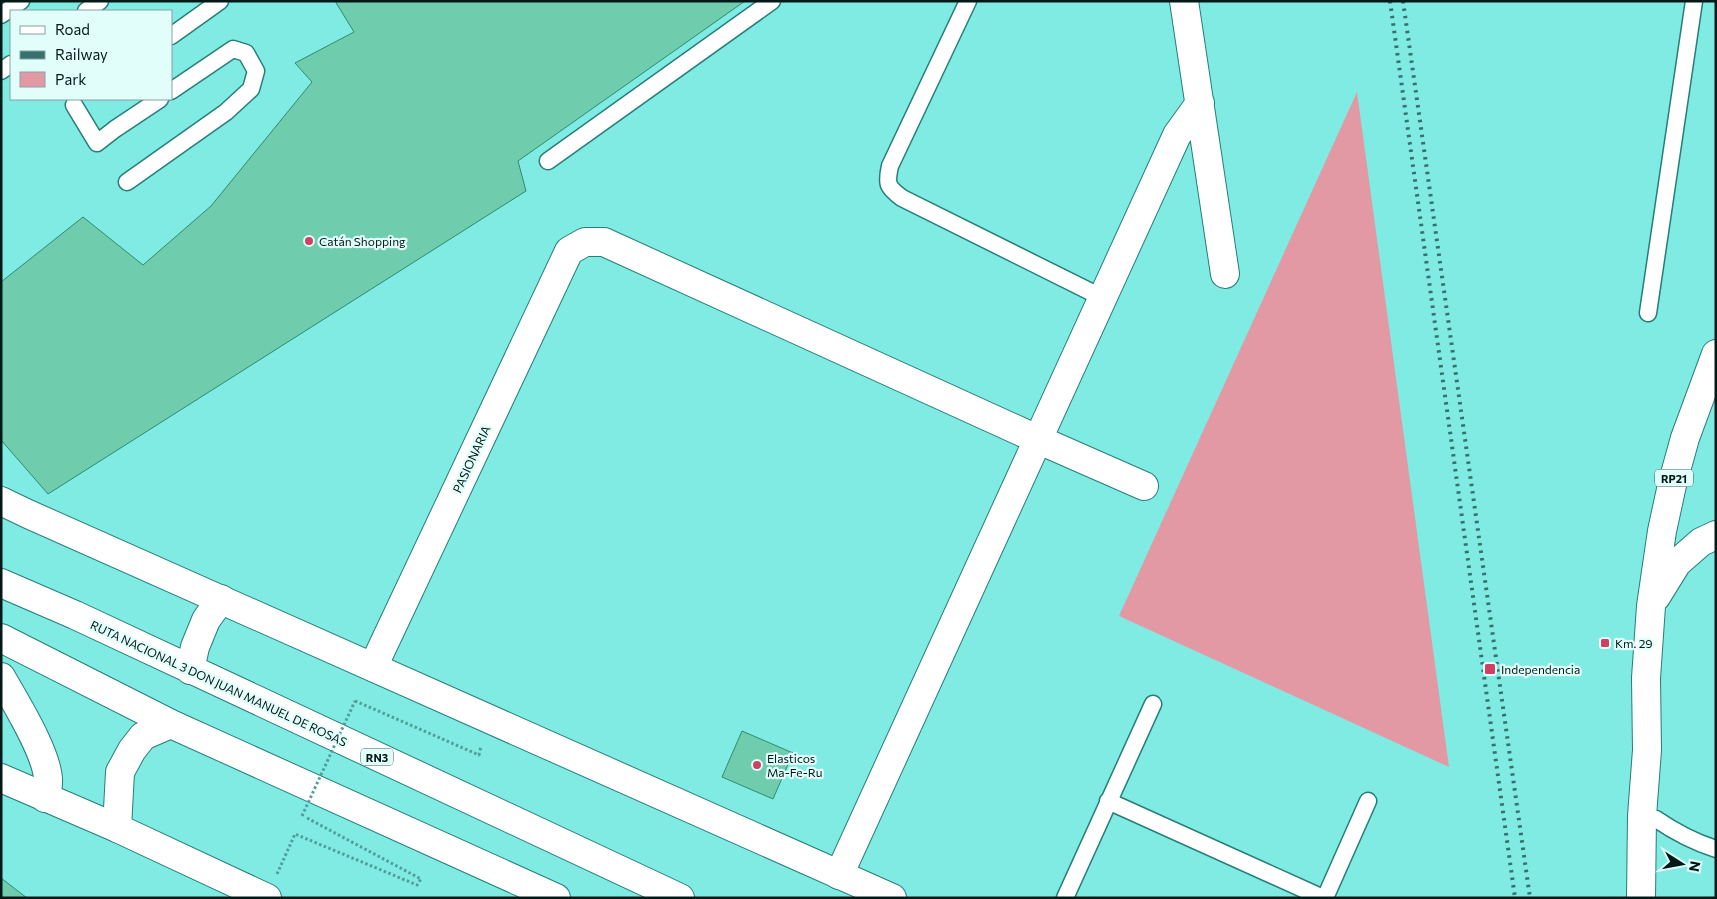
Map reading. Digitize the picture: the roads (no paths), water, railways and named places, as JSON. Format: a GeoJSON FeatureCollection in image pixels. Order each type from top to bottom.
{"type":"FeatureCollection","features":[{"type":"Feature","properties":{"kind":"main road"},"geometry":{"type":"LineString","coordinates":[[1184,1],[1225,274]]}},
{"type":"Feature","properties":{"kind":"main road"},"geometry":{"type":"LineString","coordinates":[[839,875],[1177,134],[1200,103]]}},
{"type":"Feature","properties":{"kind":"main road","name":"PASIONARIA"},"geometry":{"type":"LineString","coordinates":[[373,667],[569,251],[585,242],[604,242],[1037,439]]}},
{"type":"Feature","properties":{"kind":"main road","name":"RP21"},"geometry":{"type":"LineString","coordinates":[[1641,898],[1642,816],[1647,750],[1646,678],[1651,606],[1662,531],[1672,485],[1685,438],[1716,354]]}},
{"type":"Feature","properties":{"kind":"main road"},"geometry":{"type":"LineString","coordinates":[[1037,439],[1144,486]]}},
{"type":"Feature","properties":{"kind":"main road"},"geometry":{"type":"LineString","coordinates":[[1,501],[725,826],[892,898]]}},
{"type":"Feature","properties":{"kind":"main road"},"geometry":{"type":"LineString","coordinates":[[1651,606],[1678,563],[1701,542],[1716,535]]}},
{"type":"Feature","properties":{"kind":"main road"},"geometry":{"type":"LineString","coordinates":[[1,565],[75,615]]}},
{"type":"Feature","properties":{"kind":"main road","name":"RUTA NACIONAL 3 DON JUAN MANUEL DE ROSAS"},"geometry":{"type":"LineString","coordinates":[[1,583],[75,615],[680,898]]}},
{"type":"Feature","properties":{"kind":"main road"},"geometry":{"type":"LineString","coordinates":[[190,670],[195,647],[206,620],[221,599]]}},
{"type":"Feature","properties":{"kind":"main road"},"geometry":{"type":"LineString","coordinates":[[1,638],[171,724],[556,898]]}},
{"type":"Feature","properties":{"kind":"main road"},"geometry":{"type":"LineString","coordinates":[[1,676],[44,758],[49,782],[46,798]]}},
{"type":"Feature","properties":{"kind":"main road"},"geometry":{"type":"LineString","coordinates":[[117,828],[120,772],[132,750],[143,736],[171,724]]}},
{"type":"Feature","properties":{"kind":"main road"},"geometry":{"type":"LineString","coordinates":[[1647,750],[1656,818],[1656,898]]}},
{"type":"Feature","properties":{"kind":"main road"},"geometry":{"type":"LineString","coordinates":[[1,778],[117,828],[267,898]]}},
{"type":"Feature","properties":{"kind":"lane"},"geometry":{"type":"LineString","coordinates":[[1,15],[22,1]]}},
{"type":"Feature","properties":{"kind":"lane"},"geometry":{"type":"LineString","coordinates":[[87,10],[100,1]]}},
{"type":"Feature","properties":{"kind":"lane"},"geometry":{"type":"LineString","coordinates":[[172,35],[220,1]]}},
{"type":"Feature","properties":{"kind":"lane"},"geometry":{"type":"LineString","coordinates":[[548,161],[772,1]]}},
{"type":"Feature","properties":{"kind":"lane"},"geometry":{"type":"LineString","coordinates":[[968,1],[890,166],[887,181],[892,191],[902,198],[1103,298]]}},
{"type":"Feature","properties":{"kind":"lane"},"geometry":{"type":"LineString","coordinates":[[1648,314],[1694,1]]}},
{"type":"Feature","properties":{"kind":"lane"},"geometry":{"type":"LineString","coordinates":[[127,182],[226,112],[251,89],[256,71],[246,53],[233,49],[172,90]]}},
{"type":"Feature","properties":{"kind":"lane"},"geometry":{"type":"LineString","coordinates":[[76,101],[97,143],[158,100]]}},
{"type":"Feature","properties":{"kind":"lane"},"geometry":{"type":"LineString","coordinates":[[1065,898],[1153,704]]}},
{"type":"Feature","properties":{"kind":"lane"},"geometry":{"type":"LineString","coordinates":[[1108,801],[1324,898],[1368,801]]}},
{"type":"Feature","properties":{"kind":"lane"},"geometry":{"type":"LineString","coordinates":[[1656,818],[1672,830],[1693,841],[1716,849]]}},
{"type":"Feature","properties":{"kind":"railway"},"geometry":{"type":"LineString","coordinates":[[1390,1],[1515,898]]}},
{"type":"Feature","properties":{"kind":"railway"},"geometry":{"type":"LineString","coordinates":[[1403,1],[1530,898]]}},
{"type":"Feature","properties":{"kind":"place","name":"Catán Shopping"},"geometry":{"type":"Point","coordinates":[309,241]}},
{"type":"Feature","properties":{"kind":"place","name":"Km. 29"},"geometry":{"type":"Point","coordinates":[1605,643]}},
{"type":"Feature","properties":{"kind":"place","name":"Independencia"},"geometry":{"type":"Point","coordinates":[1490,669]}},
{"type":"Feature","properties":{"kind":"place","name":"Elasticos Ma-Fe-Ru"},"geometry":{"type":"Point","coordinates":[757,765]}}]}
